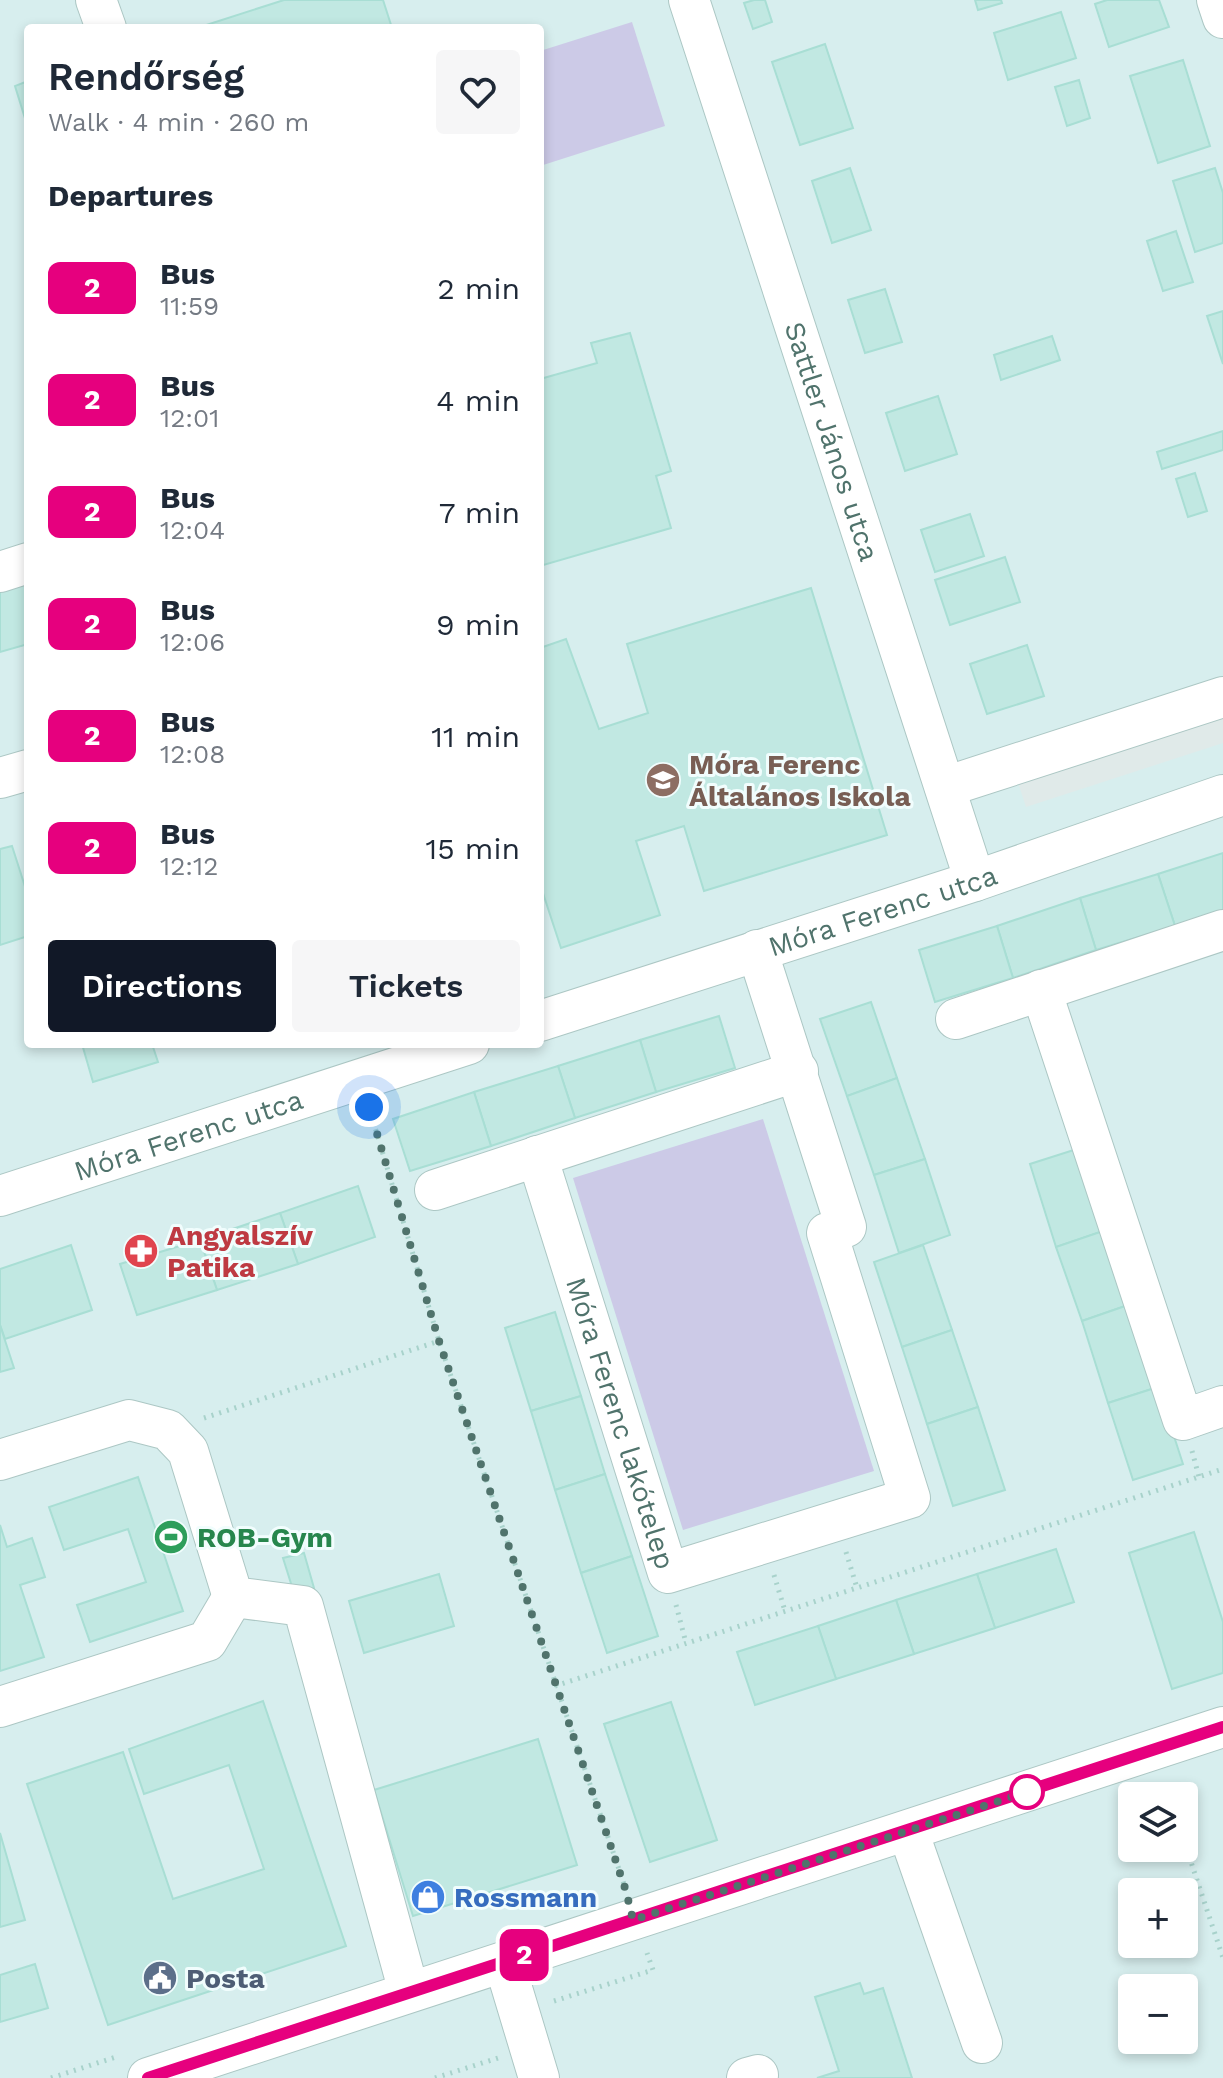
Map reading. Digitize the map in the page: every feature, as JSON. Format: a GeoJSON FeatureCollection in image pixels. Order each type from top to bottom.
{"type":"FeatureCollection","features":[{"type":"Feature","properties":{"kind":"street"},"geometry":{"type":"LineString","coordinates":[[96,0],[105,24]]}},
{"type":"Feature","properties":{"kind":"street","name":"Sattler János utca"},"geometry":{"type":"LineString","coordinates":[[689,0],[975,881]]}},
{"type":"Feature","properties":{"kind":"street"},"geometry":{"type":"LineString","coordinates":[[1217,0],[1223,18]]}},
{"type":"Feature","properties":{"kind":"street"},"geometry":{"type":"LineString","coordinates":[[0,572],[24,564]]}},
{"type":"Feature","properties":{"kind":"street"},"geometry":{"type":"LineString","coordinates":[[945,787],[1223,697]]}},
{"type":"Feature","properties":{"kind":"street"},"geometry":{"type":"LineString","coordinates":[[0,778],[24,771]]}},
{"type":"Feature","properties":{"kind":"street","name":"Móra Ferenc utca"},"geometry":{"type":"LineString","coordinates":[[544,1020],[975,881],[1223,795]]}},
{"type":"Feature","properties":{"kind":"street"},"geometry":{"type":"LineString","coordinates":[[956,1019],[1223,930]]}},
{"type":"Feature","properties":{"kind":"street","name":"Móra Ferenc lakótelep"},"geometry":{"type":"LineString","coordinates":[[537,1156],[668,1573],[910,1498],[827,1233],[846,1227],[757,950]]}},
{"type":"Feature","properties":{"kind":"street"},"geometry":{"type":"LineString","coordinates":[[1041,990],[1183,1420],[1223,1406]]}},
{"type":"Feature","properties":{"kind":"street","name":"Móra Ferenc utca"},"geometry":{"type":"LineString","coordinates":[[0,1196],[447,1048]]}},
{"type":"Feature","properties":{"kind":"street"},"geometry":{"type":"LineString","coordinates":[[435,1190],[798,1071]]}},
{"type":"Feature","properties":{"kind":"street"},"geometry":{"type":"LineString","coordinates":[[0,1460],[129,1420],[168,1430],[188,1451],[233,1597],[207,1641],[0,1707]]}},
{"type":"Feature","properties":{"kind":"street"},"geometry":{"type":"LineString","coordinates":[[233,1597],[303,1606],[409,1992]]}},
{"type":"Feature","properties":{"kind":"street"},"geometry":{"type":"LineString","coordinates":[[148,2078],[1223,1727]]}},
{"type":"Feature","properties":{"kind":"street"},"geometry":{"type":"LineString","coordinates":[[908,1831],[982,2043]]}},
{"type":"Feature","properties":{"kind":"street"},"geometry":{"type":"LineString","coordinates":[[504,1962],[529,2046]]}},
{"type":"Feature","properties":{"kind":"path"},"geometry":{"type":"LineString","coordinates":[[360,1078],[439,1341],[626,1891],[633,1920],[653,1970],[529,2046],[435,2078]]}},
{"type":"Feature","properties":{"kind":"path"},"geometry":{"type":"LineString","coordinates":[[168,1430],[439,1341]]}},
{"type":"Feature","properties":{"kind":"path"},"geometry":{"type":"LineString","coordinates":[[555,1686],[1223,1469]]}},
{"type":"Feature","properties":{"kind":"path"},"geometry":{"type":"LineString","coordinates":[[1191,1862],[1222,1955]]}},
{"type":"Feature","properties":{"kind":"shaded area"},"geometry":{"type":"Polygon","coordinates":[[[0,0],[1223,0],[1223,2078],[0,2078],[0,0]]]}},
{"type":"Feature","properties":{"kind":"shaded area"},"geometry":{"type":"Polygon","coordinates":[[[632,22],[665,126],[544,165],[544,50],[632,22]]]}},
{"type":"Feature","properties":{"kind":"shaded area"},"geometry":{"type":"Polygon","coordinates":[[[1223,713],[1223,743],[1026,807],[1017,780],[1223,713]]]}},
{"type":"Feature","properties":{"kind":"shaded area"},"geometry":{"type":"Polygon","coordinates":[[[763,1119],[874,1471],[683,1530],[573,1178],[763,1119]]]}},
{"type":"Feature","properties":{"kind":"building"},"geometry":{"type":"Polygon","coordinates":[[[284,0],[383,0],[391,24],[209,24],[284,0]]]}},
{"type":"Feature","properties":{"kind":"building"},"geometry":{"type":"Polygon","coordinates":[[[765,0],[772,22],[753,29],[744,3],[765,0]]]}},
{"type":"Feature","properties":{"kind":"building"},"geometry":{"type":"Polygon","coordinates":[[[975,0],[1001,0],[1002,3],[978,10],[975,0]]]}},
{"type":"Feature","properties":{"kind":"building"},"geometry":{"type":"Polygon","coordinates":[[[1107,0],[1159,0],[1169,27],[1109,47],[1095,4],[1107,0]]]}},
{"type":"Feature","properties":{"kind":"building"},"geometry":{"type":"Polygon","coordinates":[[[1061,12],[1076,58],[1008,80],[994,33],[1061,12]]]}},
{"type":"Feature","properties":{"kind":"building"},"geometry":{"type":"Polygon","coordinates":[[[825,44],[853,128],[800,145],[772,62],[825,44]]]}},
{"type":"Feature","properties":{"kind":"building"},"geometry":{"type":"Polygon","coordinates":[[[1183,60],[1210,146],[1158,163],[1130,76],[1183,60]]]}},
{"type":"Feature","properties":{"kind":"building"},"geometry":{"type":"Polygon","coordinates":[[[1079,80],[1090,118],[1067,126],[1055,87],[1079,80]]]}},
{"type":"Feature","properties":{"kind":"building"},"geometry":{"type":"Polygon","coordinates":[[[24,83],[24,115],[15,86],[24,83]]]}},
{"type":"Feature","properties":{"kind":"building"},"geometry":{"type":"Polygon","coordinates":[[[850,168],[871,230],[832,243],[812,181],[850,168]]]}},
{"type":"Feature","properties":{"kind":"building"},"geometry":{"type":"Polygon","coordinates":[[[1215,168],[1223,193],[1223,243],[1195,252],[1173,181],[1215,168]]]}},
{"type":"Feature","properties":{"kind":"building"},"geometry":{"type":"Polygon","coordinates":[[[1176,231],[1193,282],[1163,291],[1147,241],[1176,231]]]}},
{"type":"Feature","properties":{"kind":"building"},"geometry":{"type":"Polygon","coordinates":[[[885,289],[902,342],[865,353],[848,300],[885,289]]]}},
{"type":"Feature","properties":{"kind":"building"},"geometry":{"type":"Polygon","coordinates":[[[1223,311],[1223,364],[1207,316],[1223,311]]]}},
{"type":"Feature","properties":{"kind":"building"},"geometry":{"type":"Polygon","coordinates":[[[630,333],[671,471],[656,476],[671,528],[544,565],[544,378],[597,363],[591,343],[630,333]]]}},
{"type":"Feature","properties":{"kind":"building"},"geometry":{"type":"Polygon","coordinates":[[[1052,336],[1060,360],[1001,380],[994,355],[1052,336]]]}},
{"type":"Feature","properties":{"kind":"building"},"geometry":{"type":"Polygon","coordinates":[[[938,396],[957,454],[905,471],[886,413],[938,396]]]}},
{"type":"Feature","properties":{"kind":"building"},"geometry":{"type":"Polygon","coordinates":[[[1223,431],[1223,450],[1162,469],[1157,452],[1223,431]]]}},
{"type":"Feature","properties":{"kind":"building"},"geometry":{"type":"Polygon","coordinates":[[[1195,473],[1207,511],[1188,517],[1176,479],[1195,473]]]}},
{"type":"Feature","properties":{"kind":"building"},"geometry":{"type":"Polygon","coordinates":[[[970,514],[984,556],[935,572],[921,530],[970,514]]]}},
{"type":"Feature","properties":{"kind":"building"},"geometry":{"type":"Polygon","coordinates":[[[1005,557],[1020,602],[950,625],[935,580],[1005,557]]]}},
{"type":"Feature","properties":{"kind":"building"},"geometry":{"type":"Polygon","coordinates":[[[24,579],[24,645],[0,652],[0,586],[24,579]]]}},
{"type":"Feature","properties":{"kind":"building"},"geometry":{"type":"Polygon","coordinates":[[[811,588],[887,835],[704,891],[684,826],[636,841],[660,915],[561,948],[544,896],[544,647],[566,639],[599,729],[648,713],[627,644],[811,588]]]}},
{"type":"Feature","properties":{"kind":"building"},"geometry":{"type":"Polygon","coordinates":[[[1027,645],[1044,696],[987,714],[970,664],[1027,645]]]}},
{"type":"Feature","properties":{"kind":"building"},"geometry":{"type":"Polygon","coordinates":[[[12,846],[24,884],[24,937],[0,945],[0,849],[12,846]]]}},
{"type":"Feature","properties":{"kind":"building"},"geometry":{"type":"Polygon","coordinates":[[[1223,853],[1223,910],[1175,926],[1158,874],[1223,853]]]}},
{"type":"Feature","properties":{"kind":"building"},"geometry":{"type":"Polygon","coordinates":[[[1158,874],[1175,926],[1096,950],[1080,898],[1158,874]]]}},
{"type":"Feature","properties":{"kind":"building"},"geometry":{"type":"Polygon","coordinates":[[[1080,898],[1096,950],[1013,978],[997,926],[1080,898]]]}},
{"type":"Feature","properties":{"kind":"building"},"geometry":{"type":"Polygon","coordinates":[[[997,926],[1013,978],[935,1002],[919,950],[997,926]]]}},
{"type":"Feature","properties":{"kind":"building"},"geometry":{"type":"Polygon","coordinates":[[[871,1002],[897,1078],[847,1096],[820,1019],[871,1002]]]}},
{"type":"Feature","properties":{"kind":"building"},"geometry":{"type":"Polygon","coordinates":[[[719,1016],[735,1068],[656,1092],[640,1040],[719,1016]]]}},
{"type":"Feature","properties":{"kind":"building"},"geometry":{"type":"Polygon","coordinates":[[[640,1040],[656,1092],[575,1118],[558,1066],[640,1040]]]}},
{"type":"Feature","properties":{"kind":"building"},"geometry":{"type":"Polygon","coordinates":[[[83,1048],[153,1048],[158,1062],[93,1082],[83,1048]]]}},
{"type":"Feature","properties":{"kind":"building"},"geometry":{"type":"Polygon","coordinates":[[[558,1066],[575,1118],[491,1146],[474,1092],[558,1066]]]}},
{"type":"Feature","properties":{"kind":"building"},"geometry":{"type":"Polygon","coordinates":[[[897,1078],[925,1159],[874,1175],[847,1096],[897,1078]]]}},
{"type":"Feature","properties":{"kind":"building"},"geometry":{"type":"Polygon","coordinates":[[[474,1092],[491,1146],[410,1171],[393,1119],[474,1092]]]}},
{"type":"Feature","properties":{"kind":"building"},"geometry":{"type":"Polygon","coordinates":[[[1080,1148],[1106,1230],[1056,1247],[1030,1164],[1080,1148]]]}},
{"type":"Feature","properties":{"kind":"building"},"geometry":{"type":"Polygon","coordinates":[[[925,1159],[950,1235],[899,1253],[874,1175],[925,1159]]]}},
{"type":"Feature","properties":{"kind":"building"},"geometry":{"type":"Polygon","coordinates":[[[358,1186],[375,1237],[298,1264],[280,1213],[358,1186]]]}},
{"type":"Feature","properties":{"kind":"building"},"geometry":{"type":"Polygon","coordinates":[[[280,1213],[298,1264],[217,1290],[200,1240],[280,1213]]]}},
{"type":"Feature","properties":{"kind":"building"},"geometry":{"type":"Polygon","coordinates":[[[1106,1230],[1131,1304],[1082,1321],[1056,1247],[1106,1230]]]}},
{"type":"Feature","properties":{"kind":"building"},"geometry":{"type":"Polygon","coordinates":[[[200,1240],[217,1290],[137,1315],[120,1264],[200,1240]]]}},
{"type":"Feature","properties":{"kind":"building"},"geometry":{"type":"Polygon","coordinates":[[[71,1245],[92,1310],[5,1339],[0,1325],[0,1269],[71,1245]]]}},
{"type":"Feature","properties":{"kind":"building"},"geometry":{"type":"Polygon","coordinates":[[[923,1245],[952,1330],[902,1347],[874,1262],[923,1245]]]}},
{"type":"Feature","properties":{"kind":"building"},"geometry":{"type":"Polygon","coordinates":[[[1131,1304],[1158,1387],[1108,1403],[1082,1321],[1131,1304]]]}},
{"type":"Feature","properties":{"kind":"building"},"geometry":{"type":"Polygon","coordinates":[[[555,1312],[581,1396],[531,1411],[505,1328],[555,1312]]]}},
{"type":"Feature","properties":{"kind":"building"},"geometry":{"type":"Polygon","coordinates":[[[0,1325],[14,1368],[0,1372],[0,1325]]]}},
{"type":"Feature","properties":{"kind":"building"},"geometry":{"type":"Polygon","coordinates":[[[952,1330],[978,1407],[927,1424],[902,1347],[952,1330]]]}},
{"type":"Feature","properties":{"kind":"building"},"geometry":{"type":"Polygon","coordinates":[[[1158,1387],[1183,1464],[1133,1480],[1108,1403],[1158,1387]]]}},
{"type":"Feature","properties":{"kind":"building"},"geometry":{"type":"Polygon","coordinates":[[[581,1396],[605,1474],[555,1490],[531,1411],[581,1396]]]}},
{"type":"Feature","properties":{"kind":"building"},"geometry":{"type":"Polygon","coordinates":[[[978,1407],[1005,1490],[953,1506],[927,1424],[978,1407]]]}},
{"type":"Feature","properties":{"kind":"building"},"geometry":{"type":"Polygon","coordinates":[[[605,1474],[632,1556],[581,1573],[555,1490],[605,1474]]]}},
{"type":"Feature","properties":{"kind":"building"},"geometry":{"type":"Polygon","coordinates":[[[138,1477],[183,1611],[90,1642],[77,1605],[146,1582],[128,1529],[64,1550],[49,1507],[138,1477]]]}},
{"type":"Feature","properties":{"kind":"building"},"geometry":{"type":"Polygon","coordinates":[[[0,1525],[7,1547],[32,1538],[45,1577],[20,1585],[44,1657],[0,1671],[0,1525]]]}},
{"type":"Feature","properties":{"kind":"building"},"geometry":{"type":"Polygon","coordinates":[[[1194,1532],[1223,1622],[1223,1673],[1172,1689],[1129,1553],[1194,1532]]]}},
{"type":"Feature","properties":{"kind":"building"},"geometry":{"type":"Polygon","coordinates":[[[1056,1549],[1074,1602],[995,1628],[977,1574],[1056,1549]]]}},
{"type":"Feature","properties":{"kind":"building"},"geometry":{"type":"Polygon","coordinates":[[[304,1553],[314,1588],[294,1593],[283,1558],[304,1553]]]}},
{"type":"Feature","properties":{"kind":"building"},"geometry":{"type":"Polygon","coordinates":[[[632,1556],[658,1636],[607,1653],[581,1573],[632,1556]]]}},
{"type":"Feature","properties":{"kind":"building"},"geometry":{"type":"Polygon","coordinates":[[[439,1574],[454,1626],[364,1653],[349,1601],[439,1574]]]}},
{"type":"Feature","properties":{"kind":"building"},"geometry":{"type":"Polygon","coordinates":[[[977,1574],[995,1628],[914,1654],[896,1600],[977,1574]]]}},
{"type":"Feature","properties":{"kind":"building"},"geometry":{"type":"Polygon","coordinates":[[[896,1600],[914,1654],[836,1679],[818,1626],[896,1600]]]}},
{"type":"Feature","properties":{"kind":"building"},"geometry":{"type":"Polygon","coordinates":[[[818,1626],[836,1679],[755,1705],[737,1652],[818,1626]]]}},
{"type":"Feature","properties":{"kind":"building"},"geometry":{"type":"Polygon","coordinates":[[[263,1701],[346,1946],[108,2025],[27,1784],[123,1752],[173,1899],[264,1869],[229,1765],[144,1794],[129,1749],[263,1701]]]}},
{"type":"Feature","properties":{"kind":"building"},"geometry":{"type":"Polygon","coordinates":[[[671,1702],[717,1840],[650,1862],[604,1724],[671,1702]]]}},
{"type":"Feature","properties":{"kind":"building"},"geometry":{"type":"Polygon","coordinates":[[[538,1739],[577,1865],[413,1916],[374,1790],[538,1739]]]}},
{"type":"Feature","properties":{"kind":"building"},"geometry":{"type":"Polygon","coordinates":[[[0,1833],[25,1920],[0,1927],[0,1833]]]}},
{"type":"Feature","properties":{"kind":"building"},"geometry":{"type":"Polygon","coordinates":[[[35,1964],[48,2008],[0,2022],[0,1975],[35,1964]]]}},
{"type":"Feature","properties":{"kind":"building"},"geometry":{"type":"Polygon","coordinates":[[[860,1983],[864,1994],[883,1988],[912,2078],[817,2078],[839,2071],[815,1997],[860,1983]]]}},
{"type":"Feature","properties":{"kind":"bus line","name":"2"},"geometry":{"type":"LineString","coordinates":[[148,2078],[1223,1727]]}},
{"type":"Feature","properties":{"kind":"place","name":"Móra Ferenc Általános Iskola"},"geometry":{"type":"Point","coordinates":[663,780]}},
{"type":"Feature","properties":{"kind":"place","name":"Angyalszív Patika"},"geometry":{"type":"Point","coordinates":[141,1251]}},
{"type":"Feature","properties":{"kind":"place","name":"ROB-Gym"},"geometry":{"type":"Point","coordinates":[171,1537]}},
{"type":"Feature","properties":{"kind":"place","name":"Rossmann"},"geometry":{"type":"Point","coordinates":[428,1897]}},
{"type":"Feature","properties":{"kind":"place","name":"Posta"},"geometry":{"type":"Point","coordinates":[160,1978]}},
{"type":"Feature","properties":{"kind":"route"},"geometry":{"type":"LineString","coordinates":[[369,1107],[439,1341],[626,1891],[633,1920],[1027,1792]]}}]}
